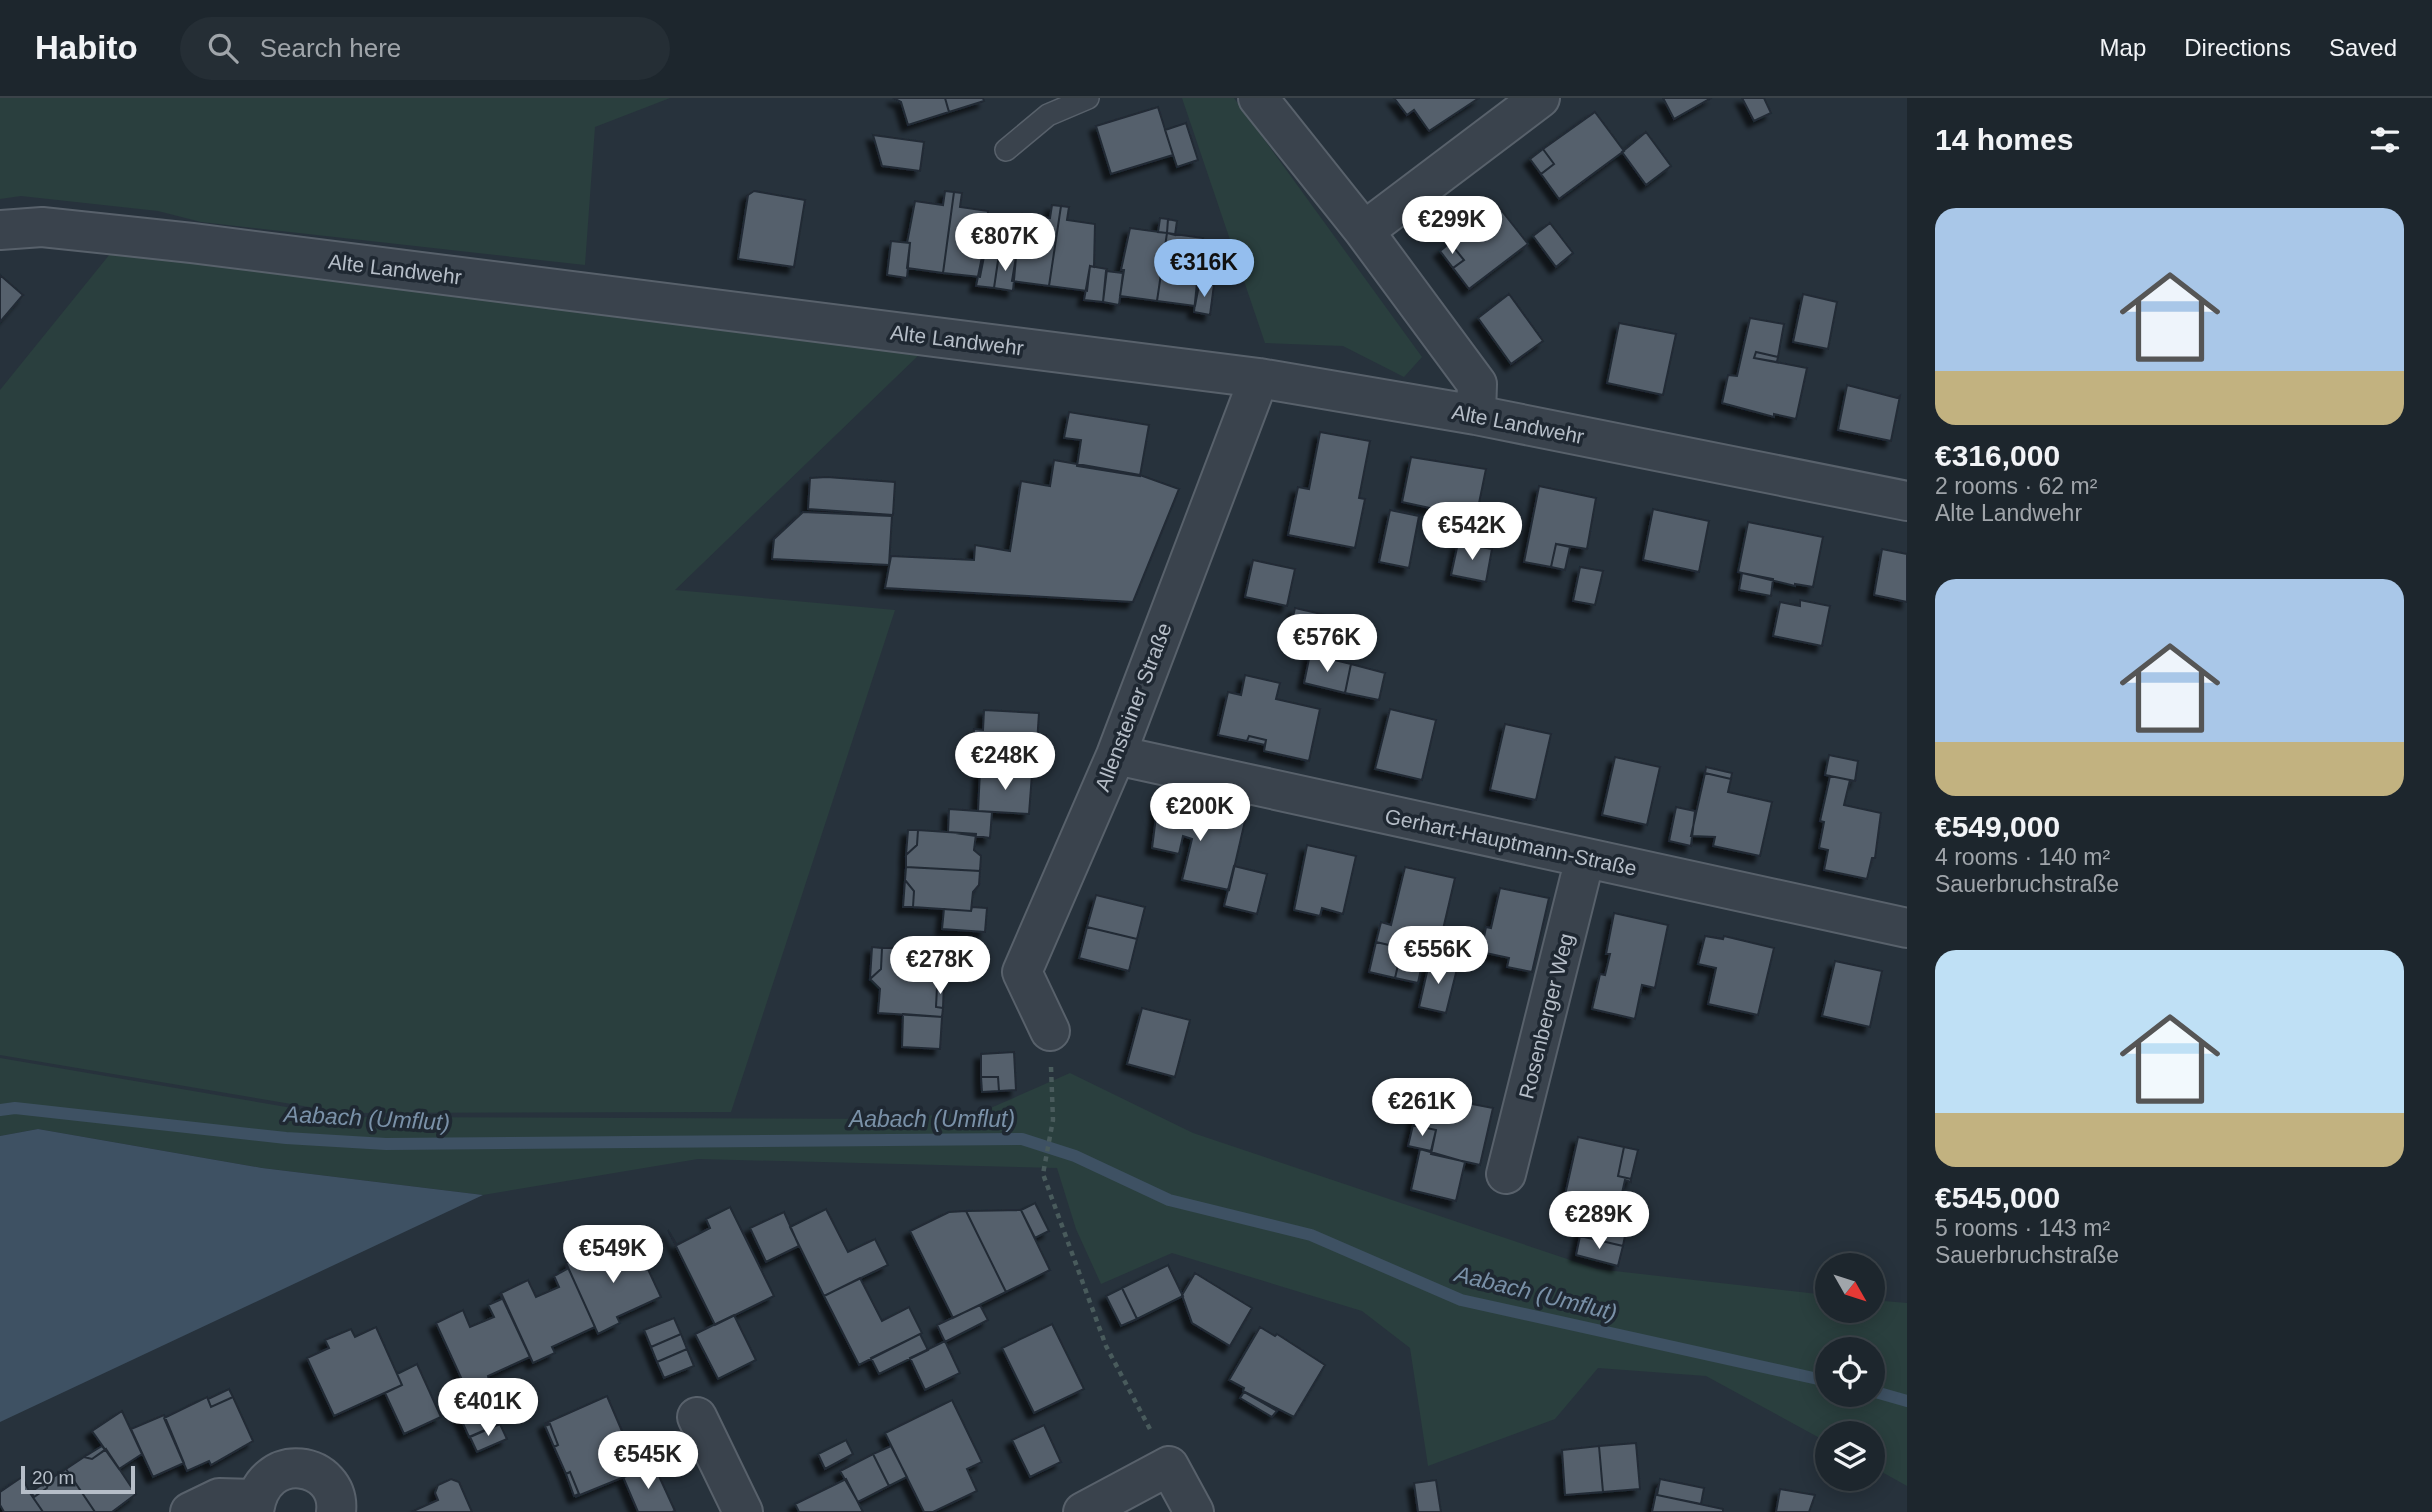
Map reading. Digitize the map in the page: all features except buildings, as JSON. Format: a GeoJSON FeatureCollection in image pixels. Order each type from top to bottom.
{"type":"FeatureCollection","features":[{"type":"Feature","properties":{"kind":"street"},"geometry":{"type":"LineString","coordinates":[[1258,98],[1364,230],[1477,384],[1476,415]]}},
{"type":"Feature","properties":{"kind":"street"},"geometry":{"type":"LineString","coordinates":[[1364,230],[1540,98]]}},
{"type":"Feature","properties":{"kind":"street","name":"Alte Landwehr"},"geometry":{"type":"LineString","coordinates":[[0,230],[41,227],[192,243],[1259,378],[1476,415],[1907,502]]}},
{"type":"Feature","properties":{"kind":"street","name":"Allensteiner Straße"},"geometry":{"type":"LineString","coordinates":[[1050,1031],[1022,972],[1116,755],[1259,378]]}},
{"type":"Feature","properties":{"kind":"street","name":"Gerhart-Hauptmann-Straße"},"geometry":{"type":"LineString","coordinates":[[1116,755],[1907,928]]}},
{"type":"Feature","properties":{"kind":"street","name":"Rosenberger Weg"},"geometry":{"type":"LineString","coordinates":[[1506,1174],[1585,858]]}},
{"type":"Feature","properties":{"kind":"street"},"geometry":{"type":"LineString","coordinates":[[698,1417],[743,1512]]}},
{"type":"Feature","properties":{"kind":"street"},"geometry":{"type":"LineString","coordinates":[[1083,1512],[1169,1466],[1194,1512]]}},
{"type":"Feature","properties":{"kind":"street"},"geometry":{"type":"LineString","coordinates":[[190,1512],[219,1499],[255,1505],[261,1486],[271,1475],[299,1468],[324,1479],[333,1491],[336,1512]]}},
{"type":"Feature","properties":{"kind":"lane"},"geometry":{"type":"LineString","coordinates":[[1006,150],[1048,115],[1088,98]]}},
{"type":"Feature","properties":{"kind":"path"},"geometry":{"type":"LineString","coordinates":[[1050,1031],[1053,1120],[1043,1174],[1106,1346],[1169,1466]]}},
{"type":"Feature","properties":{"kind":"green space"},"geometry":{"type":"Polygon","coordinates":[[[0,98],[670,98],[595,127],[585,265],[201,222],[158,211],[21,196],[0,199],[0,98]]]}},
{"type":"Feature","properties":{"kind":"green space"},"geometry":{"type":"Polygon","coordinates":[[[1182,98],[1234,98],[1422,357],[1404,377],[1343,346],[1265,343],[1182,98]]]}},
{"type":"Feature","properties":{"kind":"green space"},"geometry":{"type":"Polygon","coordinates":[[[114,249],[923,351],[675,590],[895,610],[731,1112],[345,1113],[0,1055],[0,390],[114,249]]]}},
{"type":"Feature","properties":{"kind":"green space"},"geometry":{"type":"Polygon","coordinates":[[[0,1058],[345,1117],[893,1119],[986,1110],[1070,1073],[1193,1133],[1597,1269],[1815,1294],[1815,1323],[1885,1323],[1885,1301],[1907,1303],[1907,1486],[1885,1474],[1885,1421],[1815,1421],[1815,1435],[1706,1376],[1598,1368],[1555,1419],[1428,1466],[1410,1348],[1362,1311],[1172,1253],[1101,1284],[1076,1229],[1057,1168],[698,1159],[483,1195],[262,1168],[38,1129],[0,1136],[0,1058]]]}},
{"type":"Feature","properties":{"kind":"water"},"geometry":{"type":"Polygon","coordinates":[[[38,1129],[262,1168],[483,1195],[0,1422],[0,1136],[38,1129]]]}},
{"type":"Feature","properties":{"kind":"waterway","name":"Aabach (Umflut)"},"geometry":{"type":"LineString","coordinates":[[0,1110],[15,1108],[286,1138],[386,1144],[1022,1139],[1075,1156],[1169,1200],[1311,1235],[1461,1300],[1815,1378]]}},
{"type":"Feature","properties":{"kind":"waterway","name":"Aabach (Umflut)"},"geometry":{"type":"LineString","coordinates":[[1885,1395],[1907,1401]]}}]}
